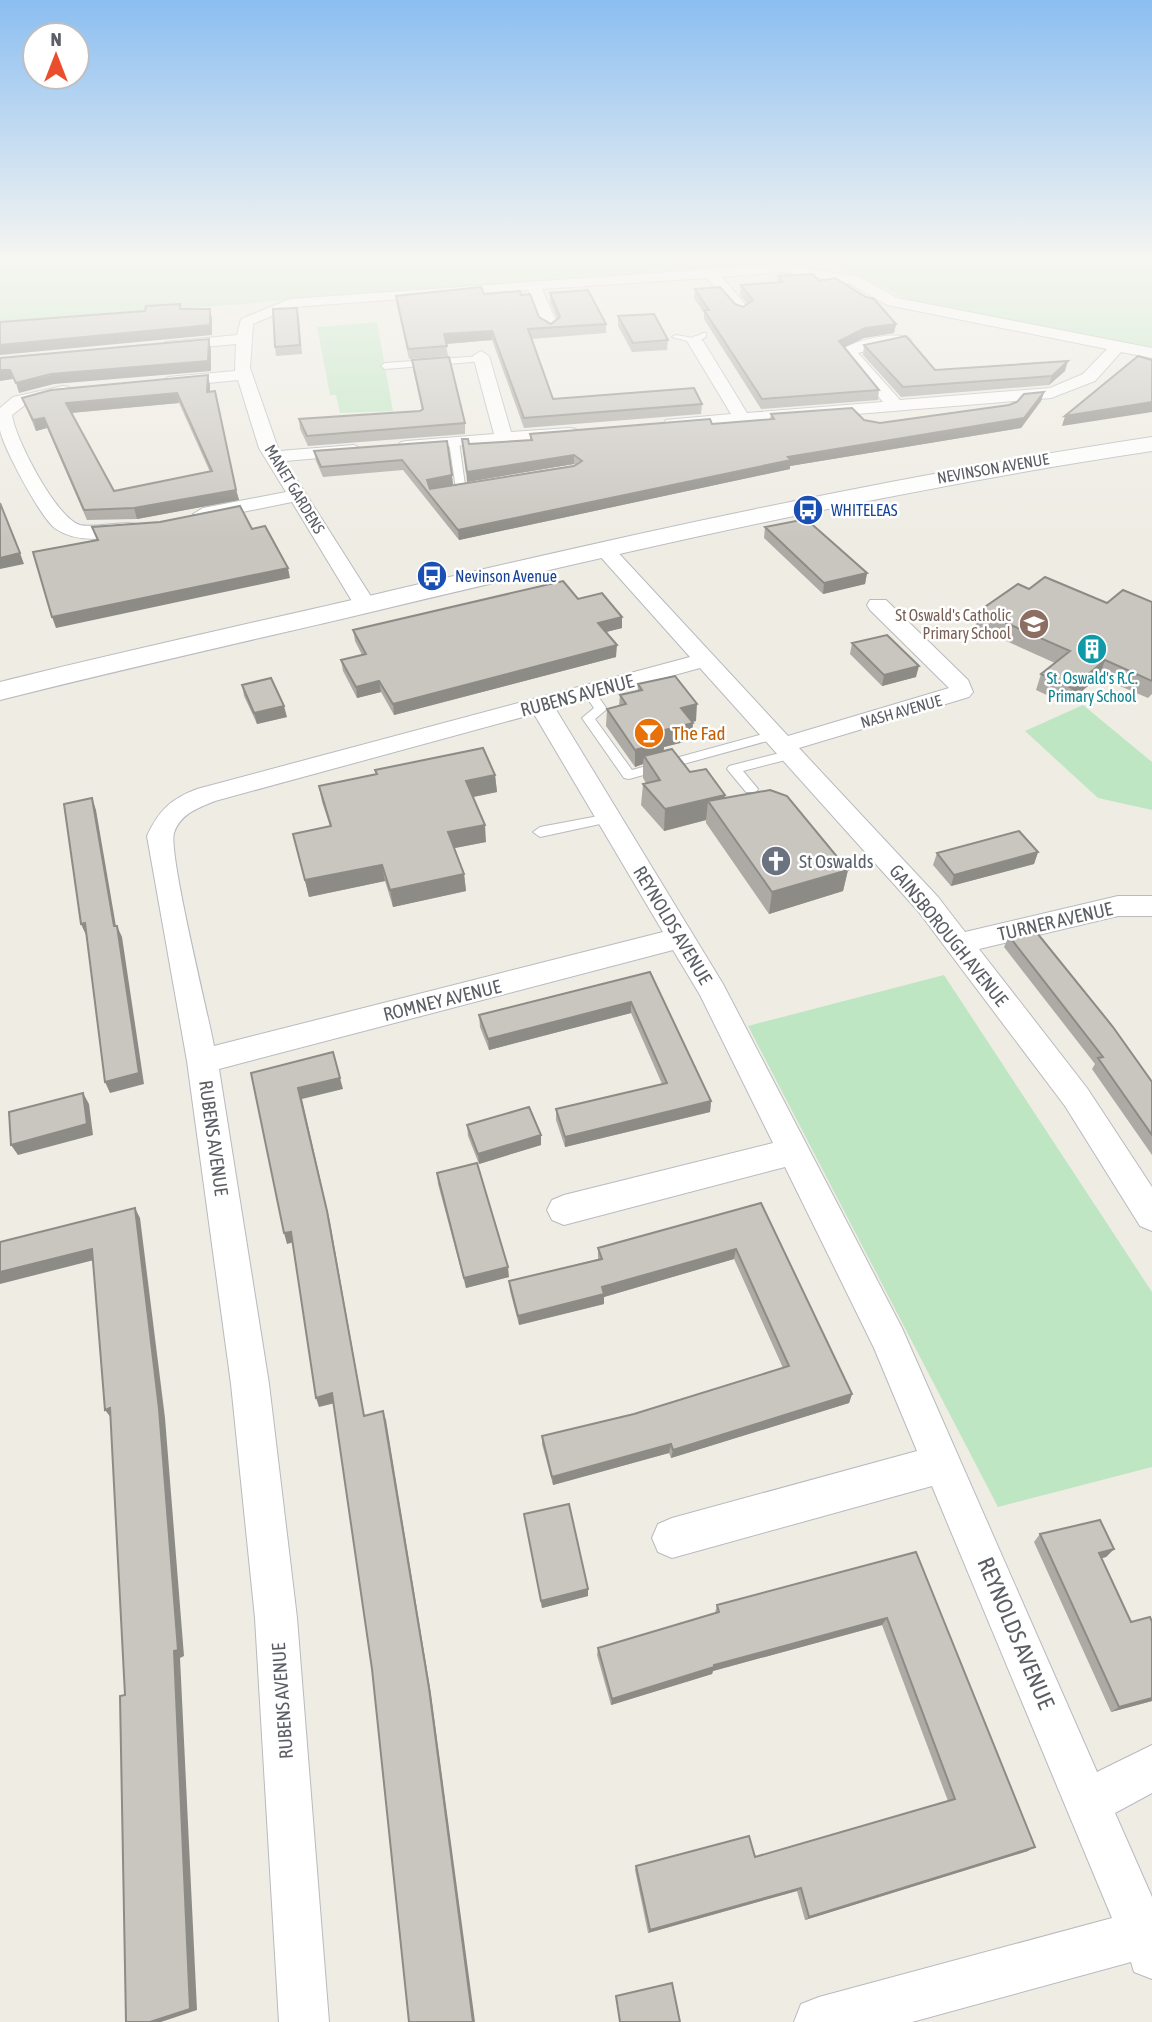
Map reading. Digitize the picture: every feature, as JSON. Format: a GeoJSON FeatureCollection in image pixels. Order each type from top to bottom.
{"type":"FeatureCollection","features":[{"type":"Feature","properties":{"kind":"street","name":"MANET GARDENS"},"geometry":{"type":"LineString","coordinates":[[245,351],[244,375],[274,457],[366,606]]}},
{"type":"Feature","properties":{"kind":"street"},"geometry":{"type":"LineString","coordinates":[[706,351],[743,418]]}},
{"type":"Feature","properties":{"kind":"street"},"geometry":{"type":"LineString","coordinates":[[848,351],[895,406]]}},
{"type":"Feature","properties":{"kind":"street"},"geometry":{"type":"LineString","coordinates":[[650,426],[743,418],[856,413],[895,406],[1015,401],[1075,387],[1094,377],[1113,351]]}},
{"type":"Feature","properties":{"kind":"street"},"geometry":{"type":"LineString","coordinates":[[485,355],[504,438]]}},
{"type":"Feature","properties":{"kind":"street"},"geometry":{"type":"LineString","coordinates":[[149,383],[244,375]]}},
{"type":"Feature","properties":{"kind":"street"},"geometry":{"type":"LineString","coordinates":[[81,390],[54,392],[19,401],[3,414],[4,421],[55,519],[75,530],[95,532],[155,524]]}},
{"type":"Feature","properties":{"kind":"street"},"geometry":{"type":"LineString","coordinates":[[274,457],[584,432]]}},
{"type":"Feature","properties":{"kind":"street","name":"NEVINSON AVENUE"},"geometry":{"type":"LineString","coordinates":[[5,687],[834,498],[1047,458],[1152,444]]}},
{"type":"Feature","properties":{"kind":"street"},"geometry":{"type":"LineString","coordinates":[[181,519],[297,495]]}},
{"type":"Feature","properties":{"kind":"street","name":"GAINSBOROUGH AVENUE"},"geometry":{"type":"LineString","coordinates":[[605,550],[928,904],[1076,1097],[1152,1216]]}},
{"type":"Feature","properties":{"kind":"street","name":"NASH AVENUE"},"geometry":{"type":"LineString","coordinates":[[783,745],[961,692],[960,685],[885,612],[864,626]]}},
{"type":"Feature","properties":{"kind":"street","name":"RUBENS AVENUE"},"geometry":{"type":"LineString","coordinates":[[304,2022],[276,1618],[250,1384],[202,1061],[160,836],[168,818],[183,804],[206,795],[706,660]]}},
{"type":"Feature","properties":{"kind":"street","name":"REYNOLDS AVENUE"},"geometry":{"type":"LineString","coordinates":[[541,705],[713,992],[889,1340],[1148,1944],[819,2022]]}},
{"type":"Feature","properties":{"kind":"street","name":"TURNER AVENUE"},"geometry":{"type":"LineString","coordinates":[[959,944],[1118,906],[1152,906]]}},
{"type":"Feature","properties":{"kind":"street","name":"ROMNEY AVENUE"},"geometry":{"type":"LineString","coordinates":[[202,1061],[681,939]]}},
{"type":"Feature","properties":{"kind":"street"},"geometry":{"type":"LineString","coordinates":[[564,1210],[793,1151]]}},
{"type":"Feature","properties":{"kind":"street"},"geometry":{"type":"LineString","coordinates":[[672,1538],[943,1463]]}},
{"type":"Feature","properties":{"kind":"street"},"geometry":{"type":"LineString","coordinates":[[1089,1802],[1152,1768]]}},
{"type":"Feature","properties":{"kind":"lane"},"geometry":{"type":"LineString","coordinates":[[461,352],[485,355]]}},
{"type":"Feature","properties":{"kind":"lane"},"geometry":{"type":"LineString","coordinates":[[385,366],[485,355]]}},
{"type":"Feature","properties":{"kind":"lane"},"geometry":{"type":"LineString","coordinates":[[454,442],[461,489]]}},
{"type":"Feature","properties":{"kind":"lane"},"geometry":{"type":"LineString","coordinates":[[447,491],[486,485]]}},
{"type":"Feature","properties":{"kind":"lane"},"geometry":{"type":"LineString","coordinates":[[589,692],[601,709],[588,718],[629,775],[783,745]]}},
{"type":"Feature","properties":{"kind":"lane"},"geometry":{"type":"LineString","coordinates":[[751,789],[734,769],[783,745]]}},
{"type":"Feature","properties":{"kind":"lane"},"geometry":{"type":"LineString","coordinates":[[540,832],[609,818]]}},
{"type":"Feature","properties":{"kind":"green space"},"geometry":{"type":"Polygon","coordinates":[[[322,351],[382,351],[393,411],[340,413],[336,395],[330,395],[322,351]]]}},
{"type":"Feature","properties":{"kind":"green space"},"geometry":{"type":"Polygon","coordinates":[[[1083,705],[1152,762],[1152,810],[1098,798],[1025,731],[1083,705]]]}},
{"type":"Feature","properties":{"kind":"green space"},"geometry":{"type":"Polygon","coordinates":[[[944,975],[1152,1292],[1152,1467],[998,1507],[748,1026],[944,975]]]}},
{"type":"Feature","properties":{"kind":"building"},"geometry":{"type":"Polygon","coordinates":[[[73,351],[208,351],[208,361],[51,374],[16,383],[10,370],[0,370],[0,358],[73,351]]]}},
{"type":"Feature","properties":{"kind":"building"},"geometry":{"type":"Polygon","coordinates":[[[499,351],[536,351],[553,399],[694,388],[702,404],[524,418],[499,351]]]}},
{"type":"Feature","properties":{"kind":"building"},"geometry":{"type":"Polygon","coordinates":[[[731,351],[847,351],[879,390],[762,399],[731,351]]]}},
{"type":"Feature","properties":{"kind":"building"},"geometry":{"type":"Polygon","coordinates":[[[870,351],[919,351],[935,370],[1068,361],[1052,376],[903,387],[870,351]]]}},
{"type":"Feature","properties":{"kind":"building"},"geometry":{"type":"Polygon","coordinates":[[[1138,356],[1152,360],[1152,402],[1065,416],[1138,356]]]}},
{"type":"Feature","properties":{"kind":"building"},"geometry":{"type":"Polygon","coordinates":[[[449,357],[465,423],[307,436],[299,419],[420,411],[423,409],[412,360],[449,357]]]}},
{"type":"Feature","properties":{"kind":"building"},"geometry":{"type":"Polygon","coordinates":[[[208,375],[207,392],[215,391],[236,490],[134,508],[84,510],[44,418],[33,420],[22,398],[51,390],[208,375]],[[177,393],[66,403],[114,491],[212,471],[177,393]]]}},
{"type":"Feature","properties":{"kind":"building"},"geometry":{"type":"Polygon","coordinates":[[[1044,392],[1024,418],[788,457],[791,460],[458,530],[402,460],[321,467],[314,451],[447,441],[452,475],[427,480],[430,489],[574,466],[582,461],[574,455],[467,472],[462,439],[468,439],[469,444],[532,440],[530,434],[710,419],[712,424],[774,419],[771,414],[852,408],[864,420],[880,423],[1009,405],[1017,402],[1024,394],[1044,392]]]}},
{"type":"Feature","properties":{"kind":"building"},"geometry":{"type":"Polygon","coordinates":[[[0,503],[20,553],[0,558],[0,503]]]}},
{"type":"Feature","properties":{"kind":"building"},"geometry":{"type":"Polygon","coordinates":[[[240,506],[252,529],[265,526],[288,568],[52,617],[33,552],[98,540],[92,527],[160,522],[240,506]]]}},
{"type":"Feature","properties":{"kind":"building"},"geometry":{"type":"Polygon","coordinates":[[[806,519],[867,573],[824,583],[765,527],[806,519]]]}},
{"type":"Feature","properties":{"kind":"building","name":"St. Oswald's R.C. Primary School"},"geometry":{"type":"Polygon","coordinates":[[[1045,577],[1107,603],[1123,590],[1152,602],[1152,681],[1105,660],[1072,688],[1041,674],[1070,651],[979,611],[1018,584],[1029,589],[1045,577]]]}},
{"type":"Feature","properties":{"kind":"building"},"geometry":{"type":"Polygon","coordinates":[[[563,581],[578,599],[602,593],[622,617],[598,623],[617,645],[393,704],[379,681],[356,687],[341,660],[366,654],[353,630],[563,581]]]}},
{"type":"Feature","properties":{"kind":"building"},"geometry":{"type":"Polygon","coordinates":[[[887,635],[919,666],[884,675],[852,643],[887,635]]]}},
{"type":"Feature","properties":{"kind":"building","name":"The Fad"},"geometry":{"type":"Polygon","coordinates":[[[675,676],[697,704],[681,708],[693,723],[656,732],[664,742],[635,750],[607,709],[626,704],[620,695],[642,690],[638,684],[675,676]]]}},
{"type":"Feature","properties":{"kind":"building"},"geometry":{"type":"Polygon","coordinates":[[[271,678],[284,706],[254,713],[242,685],[271,678]]]}},
{"type":"Feature","properties":{"kind":"building"},"geometry":{"type":"Polygon","coordinates":[[[483,748],[495,775],[466,781],[485,825],[448,832],[464,874],[390,890],[382,865],[305,880],[293,834],[331,826],[319,786],[377,774],[375,770],[483,748]]]}},
{"type":"Feature","properties":{"kind":"building"},"geometry":{"type":"Polygon","coordinates":[[[672,749],[690,772],[706,769],[725,795],[665,809],[643,784],[660,780],[644,756],[672,749]]]}},
{"type":"Feature","properties":{"kind":"building"},"geometry":{"type":"Polygon","coordinates":[[[770,790],[787,796],[848,870],[772,892],[708,801],[770,790]]]}},
{"type":"Feature","properties":{"kind":"building"},"geometry":{"type":"Polygon","coordinates":[[[92,798],[114,926],[117,926],[139,1073],[105,1082],[85,923],[81,924],[64,804],[92,798]]]}},
{"type":"Feature","properties":{"kind":"building"},"geometry":{"type":"Polygon","coordinates":[[[1019,831],[1038,852],[954,875],[937,853],[1019,831]]]}},
{"type":"Feature","properties":{"kind":"building"},"geometry":{"type":"Polygon","coordinates":[[[1033,928],[1113,1027],[1152,1082],[1152,1135],[1098,1058],[1103,1057],[1009,936],[1033,928]]]}},
{"type":"Feature","properties":{"kind":"building"},"geometry":{"type":"Polygon","coordinates":[[[650,972],[711,1101],[565,1137],[556,1109],[667,1083],[631,1002],[488,1039],[479,1015],[650,972]]]}},
{"type":"Feature","properties":{"kind":"building"},"geometry":{"type":"Polygon","coordinates":[[[333,1052],[340,1078],[298,1088],[327,1211],[364,1416],[383,1411],[429,1688],[473,2022],[409,2022],[372,1669],[332,1393],[316,1398],[291,1232],[284,1233],[251,1073],[333,1052]]]}},
{"type":"Feature","properties":{"kind":"building"},"geometry":{"type":"Polygon","coordinates":[[[83,1093],[87,1124],[11,1145],[9,1112],[83,1093]]]}},
{"type":"Feature","properties":{"kind":"building"},"geometry":{"type":"Polygon","coordinates":[[[529,1107],[541,1135],[478,1154],[467,1125],[529,1107]]]}},
{"type":"Feature","properties":{"kind":"building"},"geometry":{"type":"Polygon","coordinates":[[[477,1163],[508,1267],[464,1278],[437,1173],[477,1163]]]}},
{"type":"Feature","properties":{"kind":"building"},"geometry":{"type":"Polygon","coordinates":[[[761,1203],[852,1394],[673,1450],[671,1444],[552,1477],[542,1436],[634,1414],[789,1366],[736,1249],[602,1287],[604,1294],[518,1316],[509,1281],[602,1259],[598,1248],[761,1203]]]}},
{"type":"Feature","properties":{"kind":"building"},"geometry":{"type":"Polygon","coordinates":[[[135,1208],[159,1409],[178,1650],[174,1651],[190,2009],[150,2022],[126,2022],[120,1696],[125,1695],[110,1408],[105,1410],[92,1249],[0,1272],[0,1242],[135,1208]]]}},
{"type":"Feature","properties":{"kind":"building"},"geometry":{"type":"Polygon","coordinates":[[[569,1504],[588,1589],[541,1601],[524,1514],[569,1504]]]}},
{"type":"Feature","properties":{"kind":"building"},"geometry":{"type":"Polygon","coordinates":[[[1100,1520],[1114,1549],[1099,1553],[1131,1622],[1150,1617],[1152,1622],[1152,1698],[1119,1707],[1040,1534],[1100,1520]]]}},
{"type":"Feature","properties":{"kind":"building"},"geometry":{"type":"Polygon","coordinates":[[[916,1552],[1035,1847],[809,1917],[801,1888],[650,1930],[636,1866],[749,1836],[755,1857],[955,1799],[887,1618],[714,1665],[612,1699],[598,1648],[719,1612],[717,1605],[916,1552]]]}},
{"type":"Feature","properties":{"kind":"building"},"geometry":{"type":"Polygon","coordinates":[[[672,1983],[680,2022],[620,2022],[616,1996],[672,1983]]]}},
{"type":"Feature","properties":{"kind":"place","name":"WHITELEAS"},"geometry":{"type":"Point","coordinates":[808,510]}},
{"type":"Feature","properties":{"kind":"place","name":"Nevinson Avenue"},"geometry":{"type":"Point","coordinates":[432,576]}},
{"type":"Feature","properties":{"kind":"place","name":"St Oswald's Catholic Primary School"},"geometry":{"type":"Point","coordinates":[1034,624]}},
{"type":"Feature","properties":{"kind":"place","name":"St. Oswald's R.C. Primary School"},"geometry":{"type":"Point","coordinates":[1092,649]}},
{"type":"Feature","properties":{"kind":"place","name":"The Fad"},"geometry":{"type":"Point","coordinates":[649,733]}},
{"type":"Feature","properties":{"kind":"place","name":"St Oswalds"},"geometry":{"type":"Point","coordinates":[776,861]}}]}
